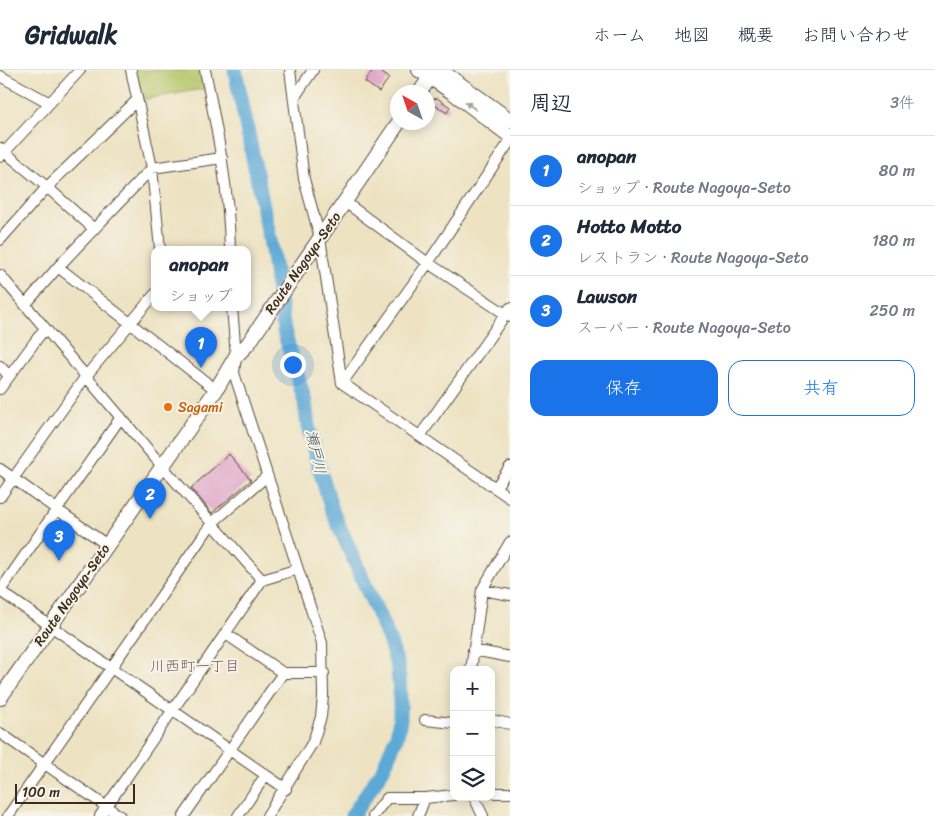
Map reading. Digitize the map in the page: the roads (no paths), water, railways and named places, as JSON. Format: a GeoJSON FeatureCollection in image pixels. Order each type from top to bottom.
{"type":"FeatureCollection","features":[{"type":"Feature","properties":{"kind":"main road"},"geometry":{"type":"LineString","coordinates":[[424,85],[431,72]]}},
{"type":"Feature","properties":{"kind":"main road"},"geometry":{"type":"LineString","coordinates":[[431,72],[510,120]]}},
{"type":"Feature","properties":{"kind":"main road"},"geometry":{"type":"LineString","coordinates":[[431,72],[510,136]]}},
{"type":"Feature","properties":{"kind":"main road","name":"Route Nagoya-Seto"},"geometry":{"type":"LineString","coordinates":[[0,698],[216,390],[236,356],[248,344],[394,130]]}},
{"type":"Feature","properties":{"kind":"street"},"geometry":{"type":"LineString","coordinates":[[80,70],[2,153],[47,187],[94,230]]}},
{"type":"Feature","properties":{"kind":"street"},"geometry":{"type":"LineString","coordinates":[[131,70],[152,168],[160,246]]}},
{"type":"Feature","properties":{"kind":"street"},"geometry":{"type":"LineString","coordinates":[[205,70],[222,158],[229,214],[230,246]]}},
{"type":"Feature","properties":{"kind":"street"},"geometry":{"type":"LineString","coordinates":[[290,70],[304,179],[342,383],[510,498]]}},
{"type":"Feature","properties":{"kind":"street"},"geometry":{"type":"LineString","coordinates":[[294,98],[313,70]]}},
{"type":"Feature","properties":{"kind":"street"},"geometry":{"type":"LineString","coordinates":[[0,76],[50,103]]}},
{"type":"Feature","properties":{"kind":"street"},"geometry":{"type":"LineString","coordinates":[[0,240],[47,187],[137,100]]}},
{"type":"Feature","properties":{"kind":"street"},"geometry":{"type":"LineString","coordinates":[[342,383],[428,263],[510,141]]}},
{"type":"Feature","properties":{"kind":"street"},"geometry":{"type":"LineString","coordinates":[[25,305],[58,267],[152,168],[222,158]]}},
{"type":"Feature","properties":{"kind":"street"},"geometry":{"type":"LineString","coordinates":[[345,202],[428,263],[509,313],[420,436]]}},
{"type":"Feature","properties":{"kind":"street"},"geometry":{"type":"LineString","coordinates":[[58,267],[216,390]]}},
{"type":"Feature","properties":{"kind":"street"},"geometry":{"type":"LineString","coordinates":[[0,275],[162,466],[262,580]]}},
{"type":"Feature","properties":{"kind":"street"},"geometry":{"type":"LineString","coordinates":[[0,497],[86,376],[151,299]]}},
{"type":"Feature","properties":{"kind":"street"},"geometry":{"type":"LineString","coordinates":[[232,311],[236,356],[234,373],[322,644],[324,673],[321,717],[313,742],[268,816]]}},
{"type":"Feature","properties":{"kind":"street"},"geometry":{"type":"LineString","coordinates":[[0,389],[44,328]]}},
{"type":"Feature","properties":{"kind":"street"},"geometry":{"type":"LineString","coordinates":[[0,366],[9,376]]}},
{"type":"Feature","properties":{"kind":"street"},"geometry":{"type":"LineString","coordinates":[[121,417],[0,591],[265,776],[286,788]]}},
{"type":"Feature","properties":{"kind":"street"},"geometry":{"type":"LineString","coordinates":[[496,488],[510,467]]}},
{"type":"Feature","properties":{"kind":"street"},"geometry":{"type":"LineString","coordinates":[[0,469],[107,546]]}},
{"type":"Feature","properties":{"kind":"street"},"geometry":{"type":"LineString","coordinates":[[8,816],[212,523],[267,476]]}},
{"type":"Feature","properties":{"kind":"street"},"geometry":{"type":"LineString","coordinates":[[471,666],[482,590],[510,542]]}},
{"type":"Feature","properties":{"kind":"street"},"geometry":{"type":"LineString","coordinates":[[100,816],[262,580],[298,569]]}},
{"type":"Feature","properties":{"kind":"street"},"geometry":{"type":"LineString","coordinates":[[482,590],[510,595]]}},
{"type":"Feature","properties":{"kind":"street"},"geometry":{"type":"LineString","coordinates":[[226,634],[283,673],[324,673]]}},
{"type":"Feature","properties":{"kind":"street"},"geometry":{"type":"LineString","coordinates":[[473,650],[510,657]]}},
{"type":"Feature","properties":{"kind":"street"},"geometry":{"type":"LineString","coordinates":[[184,816],[283,673]]}},
{"type":"Feature","properties":{"kind":"street"},"geometry":{"type":"LineString","coordinates":[[425,720],[450,723]]}},
{"type":"Feature","properties":{"kind":"street"},"geometry":{"type":"LineString","coordinates":[[495,721],[510,724]]}},
{"type":"Feature","properties":{"kind":"street"},"geometry":{"type":"LineString","coordinates":[[0,733],[120,816]]}},
{"type":"Feature","properties":{"kind":"street"},"geometry":{"type":"LineString","coordinates":[[238,816],[265,776]]}},
{"type":"Feature","properties":{"kind":"street"},"geometry":{"type":"LineString","coordinates":[[495,793],[510,792]]}},
{"type":"Feature","properties":{"kind":"street"},"geometry":{"type":"LineString","coordinates":[[373,816],[387,798],[425,798],[450,795]]}},
{"type":"Feature","properties":{"kind":"street"},"geometry":{"type":"LineString","coordinates":[[418,816],[425,798]]}},
{"type":"Feature","properties":{"kind":"street"},"geometry":{"type":"LineString","coordinates":[[476,801],[483,816]]}},
{"type":"Feature","properties":{"kind":"waterway","name":"瀬戸川"},"geometry":{"type":"LineString","coordinates":[[235,70],[272,250],[284,331],[305,402],[308,427],[316,457],[332,510],[389,639],[398,668],[400,720],[397,736],[383,769],[352,816]]}},
{"type":"Feature","properties":{"kind":"place","name":"anopan"},"geometry":{"type":"Point","coordinates":[201,368]}},
{"type":"Feature","properties":{"kind":"place","name":"Sagami"},"geometry":{"type":"Point","coordinates":[168,407]}},
{"type":"Feature","properties":{"kind":"place","name":"Hotto Motto"},"geometry":{"type":"Point","coordinates":[150,519]}},
{"type":"Feature","properties":{"kind":"place","name":"Lawson"},"geometry":{"type":"Point","coordinates":[59,561]}},
{"type":"Feature","properties":{"kind":"district","name":"川西町一丁目"},"geometry":{"type":"Point","coordinates":[195,666]}}]}
